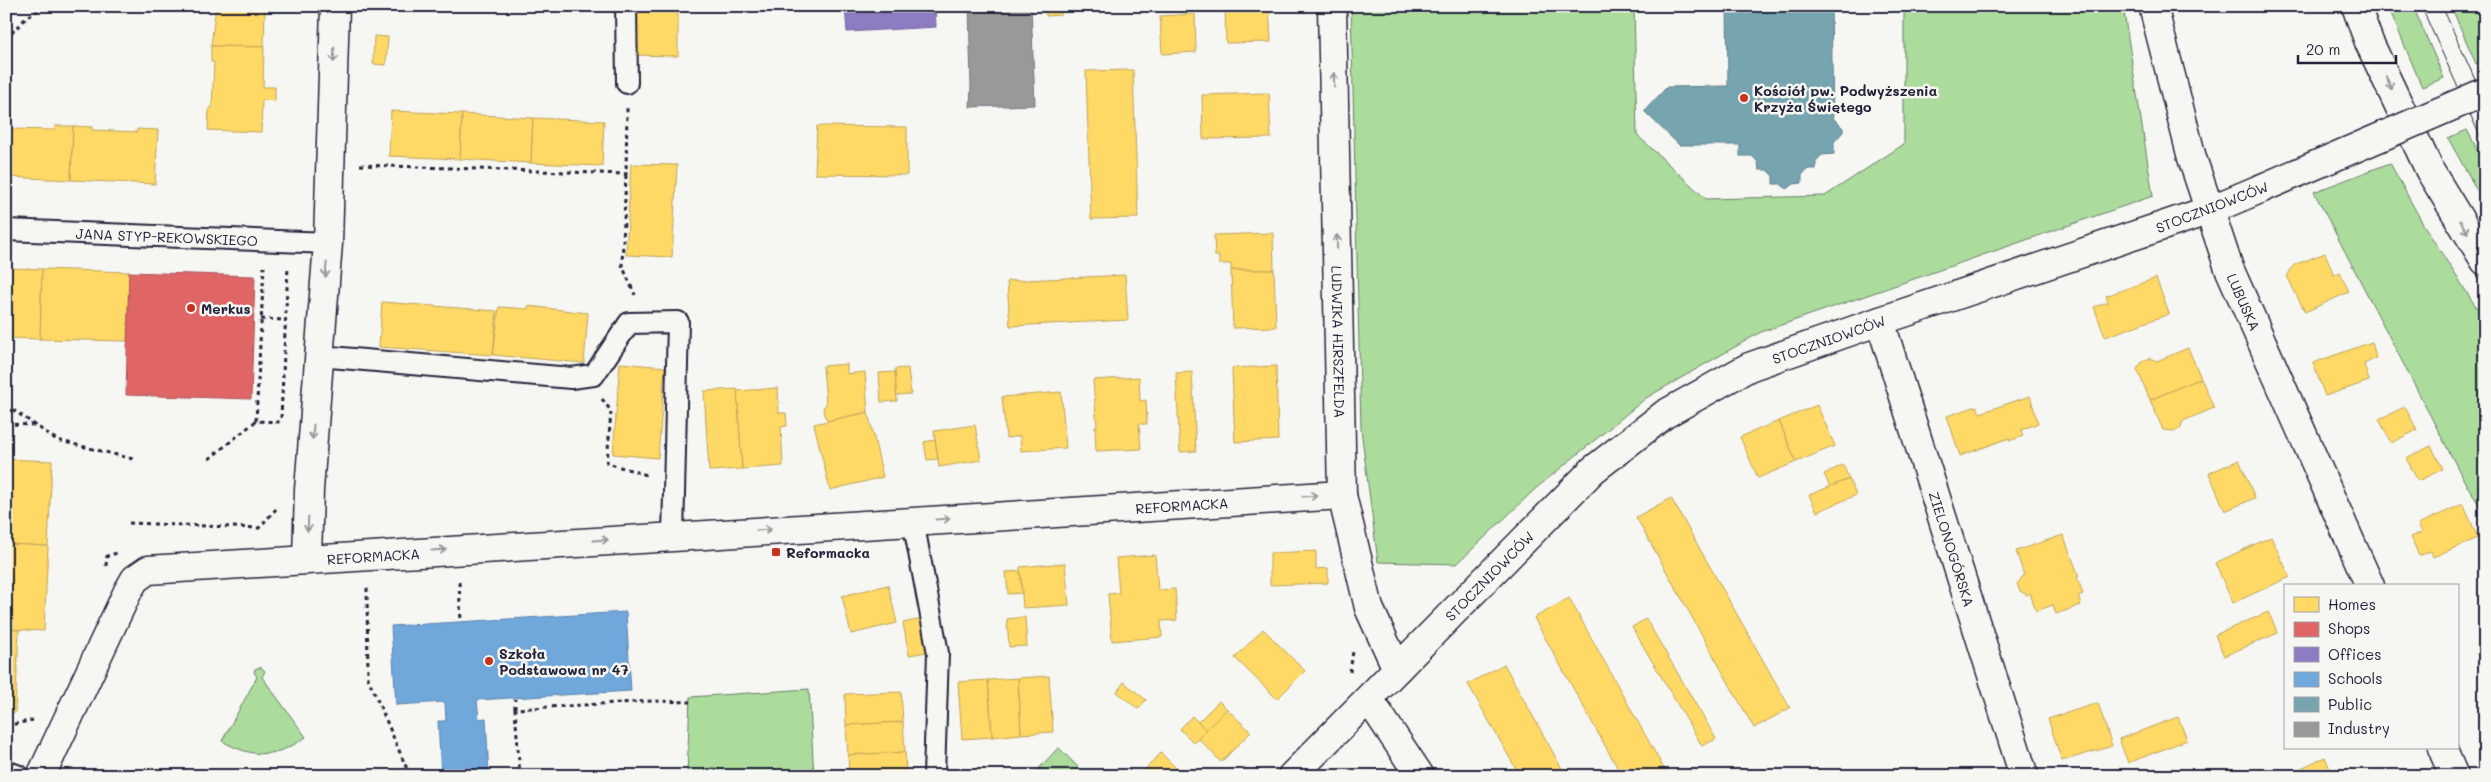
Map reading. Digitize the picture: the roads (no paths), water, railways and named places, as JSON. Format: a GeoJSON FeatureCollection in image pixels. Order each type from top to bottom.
{"type":"FeatureCollection","features":[{"type":"Feature","properties":{"kind":"street"},"geometry":{"type":"LineString","coordinates":[[307,559],[318,356],[328,243],[335,6]]}},
{"type":"Feature","properties":{"kind":"street","name":"LUDWIKA HIRSZFELDA"},"geometry":{"type":"LineString","coordinates":[[1332,6],[1342,495],[1368,608],[1397,669]]}},
{"type":"Feature","properties":{"kind":"street","name":"LUBUSKA"},"geometry":{"type":"LineString","coordinates":[[2153,6],[2192,158],[2229,268],[2369,584]]}},
{"type":"Feature","properties":{"kind":"street"},"geometry":{"type":"LineString","coordinates":[[2356,6],[2369,42],[2430,171],[2485,261]]}},
{"type":"Feature","properties":{"kind":"street","name":"STOCZNIOWCÓW"},"geometry":{"type":"LineString","coordinates":[[1292,776],[1594,470],[1665,414],[1749,368],[1880,321],[2210,210],[2485,92]]}},
{"type":"Feature","properties":{"kind":"street","name":"ZIELONOGÓRSKA"},"geometry":{"type":"LineString","coordinates":[[1880,321],[2024,776]]}},
{"type":"Feature","properties":{"kind":"street","name":"REFORMACKA"},"geometry":{"type":"LineString","coordinates":[[41,776],[135,579],[148,570],[1342,495]]}},
{"type":"Feature","properties":{"kind":"street"},"geometry":{"type":"LineString","coordinates":[[1369,699],[1420,776]]}},
{"type":"Feature","properties":{"kind":"street"},"geometry":{"type":"LineString","coordinates":[[2443,750],[2454,776]]}},
{"type":"Feature","properties":{"kind":"lane"},"geometry":{"type":"LineString","coordinates":[[626,6],[627,84]]}},
{"type":"Feature","properties":{"kind":"lane","name":"JANA STYP-REKOWSKIEGO"},"geometry":{"type":"LineString","coordinates":[[6,230],[328,243]]}},
{"type":"Feature","properties":{"kind":"lane"},"geometry":{"type":"LineString","coordinates":[[318,356],[572,378],[594,375],[629,323],[647,321],[678,322],[673,536]]}},
{"type":"Feature","properties":{"kind":"lane"},"geometry":{"type":"LineString","coordinates":[[913,521],[938,652],[934,776]]}},
{"type":"Feature","properties":{"kind":"lane"},"geometry":{"type":"LineString","coordinates":[[6,771],[19,776]]}},
{"type":"Feature","properties":{"kind":"tram line"},"geometry":{"type":"LineString","coordinates":[[2421,6],[2485,147]]}},
{"type":"Feature","properties":{"kind":"tram line"},"geometry":{"type":"LineString","coordinates":[[2442,6],[2485,102]]}},
{"type":"Feature","properties":{"kind":"place","name":"Kościół pw. Podwyższenia Krzyża Świętego"},"geometry":{"type":"Point","coordinates":[1744,98]}},
{"type":"Feature","properties":{"kind":"place","name":"Merkus"},"geometry":{"type":"Point","coordinates":[191,308]}},
{"type":"Feature","properties":{"kind":"place","name":"Reformacka"},"geometry":{"type":"Point","coordinates":[776,552]}},
{"type":"Feature","properties":{"kind":"place","name":"Szkoła Podstawowa nr 47"},"geometry":{"type":"Point","coordinates":[489,661]}}]}
